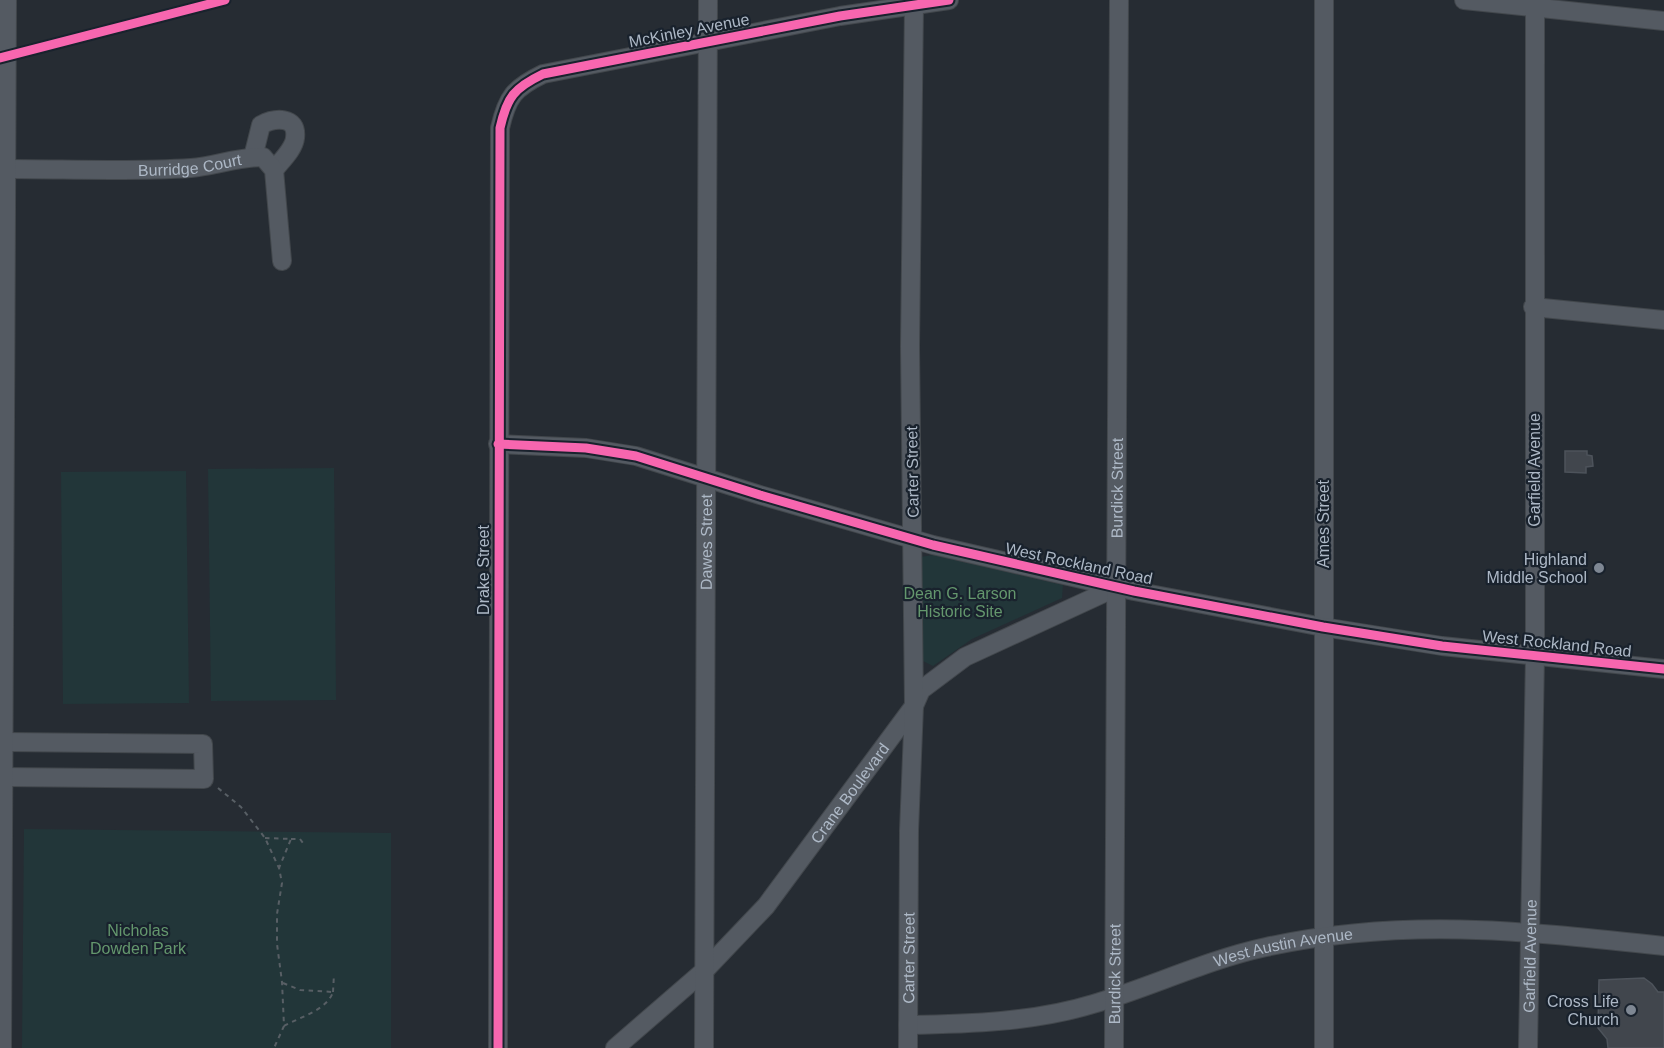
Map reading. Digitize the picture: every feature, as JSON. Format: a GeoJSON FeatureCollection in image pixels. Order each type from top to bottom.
{"type":"FeatureCollection","features":[{"type":"Feature","properties":{"kind":"street"},"geometry":{"type":"LineString","coordinates":[[2,1048],[5,742],[3,250],[7,169],[7,0]]}},
{"type":"Feature","properties":{"kind":"street","name":"Dawes Street"},"geometry":{"type":"LineString","coordinates":[[704,1048],[708,0]]}},
{"type":"Feature","properties":{"kind":"street","name":"McKinley Avenue"},"geometry":{"type":"LineString","coordinates":[[512,94],[521,85],[543,74],[840,16],[949,0]]}},
{"type":"Feature","properties":{"kind":"street","name":"Burdick Street"},"geometry":{"type":"LineString","coordinates":[[1114,1048],[1119,0]]}},
{"type":"Feature","properties":{"kind":"street","name":"Ames Street"},"geometry":{"type":"LineString","coordinates":[[1324,0],[1322,937],[1324,1048]]}},
{"type":"Feature","properties":{"kind":"street"},"geometry":{"type":"LineString","coordinates":[[1464,0],[1535,4],[1664,21]]}},
{"type":"Feature","properties":{"kind":"street","name":"Garfield Avenue"},"geometry":{"type":"LineString","coordinates":[[1528,1048],[1534,656],[1535,4]]}},
{"type":"Feature","properties":{"kind":"street","name":"Carter Street"},"geometry":{"type":"LineString","coordinates":[[908,1048],[909,831],[914,706],[914,538],[910,347],[914,5]]}},
{"type":"Feature","properties":{"kind":"street","name":"Drake Street"},"geometry":{"type":"LineString","coordinates":[[498,1048],[500,128],[512,94]]}},
{"type":"Feature","properties":{"kind":"street"},"geometry":{"type":"LineString","coordinates":[[253,157],[261,125],[273,118],[286,120],[294,129],[295,140],[274,170],[282,261]]}},
{"type":"Feature","properties":{"kind":"street","name":"Burridge Court"},"geometry":{"type":"LineString","coordinates":[[7,169],[162,170],[194,168],[263,157],[274,170]]}},
{"type":"Feature","properties":{"kind":"street"},"geometry":{"type":"LineString","coordinates":[[1533,307],[1664,320]]}},
{"type":"Feature","properties":{"kind":"street","name":"West Rockland Road"},"geometry":{"type":"LineString","coordinates":[[498,444],[586,448],[636,456],[933,545],[1117,587],[1323,627],[1534,656],[1664,669]]}},
{"type":"Feature","properties":{"kind":"street","name":"Crane Boulevard"},"geometry":{"type":"LineString","coordinates":[[615,1048],[705,970],[766,906],[914,706],[921,690],[965,657],[1117,587]]}},
{"type":"Feature","properties":{"kind":"street"},"geometry":{"type":"LineString","coordinates":[[3,780],[204,779],[203,744],[5,742]]}},
{"type":"Feature","properties":{"kind":"street","name":"West Austin Avenue"},"geometry":{"type":"LineString","coordinates":[[908,1025],[975,1023],[1091,1005],[1209,962],[1265,947],[1374,930],[1443,927],[1529,932],[1664,946]]}},
{"type":"Feature","properties":{"kind":"path"},"geometry":{"type":"LineString","coordinates":[[204,779],[210,779],[241,807],[265,838],[279,868],[282,883],[277,914],[277,944],[284,1026],[274,1048]]}},
{"type":"Feature","properties":{"kind":"path"},"geometry":{"type":"LineString","coordinates":[[265,838],[300,839],[303,843]]}},
{"type":"Feature","properties":{"kind":"path"},"geometry":{"type":"LineString","coordinates":[[279,868],[291,839]]}},
{"type":"Feature","properties":{"kind":"path"},"geometry":{"type":"LineString","coordinates":[[284,1026],[322,1007],[330,1000],[334,974]]}},
{"type":"Feature","properties":{"kind":"path"},"geometry":{"type":"LineString","coordinates":[[282,982],[300,990],[333,992]]}},
{"type":"Feature","properties":{"kind":"green space"},"geometry":{"type":"Polygon","coordinates":[[[334,468],[336,700],[211,701],[208,469],[334,468]]]}},
{"type":"Feature","properties":{"kind":"green space"},"geometry":{"type":"Polygon","coordinates":[[[186,471],[189,703],[63,704],[61,472],[186,471]]]}},
{"type":"Feature","properties":{"kind":"green space","name":"Dean G. Larson Historic Site"},"geometry":{"type":"Polygon","coordinates":[[[933,555],[1063,585],[1062,598],[972,639],[933,666],[921,660],[920,557],[933,555]]]}},
{"type":"Feature","properties":{"kind":"green space","name":"Nicholas Dowden Park"},"geometry":{"type":"Polygon","coordinates":[[[24,829],[391,833],[391,1048],[22,1048],[24,829]]]}},
{"type":"Feature","properties":{"kind":"building"},"geometry":{"type":"Polygon","coordinates":[[[1565,451],[1587,451],[1587,455],[1592,456],[1593,466],[1586,467],[1586,473],[1565,472],[1565,451]]]}},
{"type":"Feature","properties":{"kind":"building","name":"Cross Life Church"},"geometry":{"type":"Polygon","coordinates":[[[1644,978],[1658,992],[1664,992],[1664,1048],[1608,1048],[1607,1039],[1598,1028],[1599,980],[1644,978]]]}},
{"type":"Feature","properties":{"kind":"cycle path"},"geometry":{"type":"LineString","coordinates":[[0,58],[225,0]]}},
{"type":"Feature","properties":{"kind":"cycle path"},"geometry":{"type":"LineString","coordinates":[[498,1048],[500,128],[509,101],[518,89],[543,74],[840,16],[949,0]]}},
{"type":"Feature","properties":{"kind":"cycle path"},"geometry":{"type":"LineString","coordinates":[[498,444],[586,448],[636,456],[933,545],[1134,591],[1323,627],[1442,646],[1664,669]]}},
{"type":"Feature","properties":{"kind":"place","name":"Highland Middle School"},"geometry":{"type":"Point","coordinates":[1599,568]}},
{"type":"Feature","properties":{"kind":"place","name":"Cross Life Church"},"geometry":{"type":"Point","coordinates":[1631,1010]}}]}
